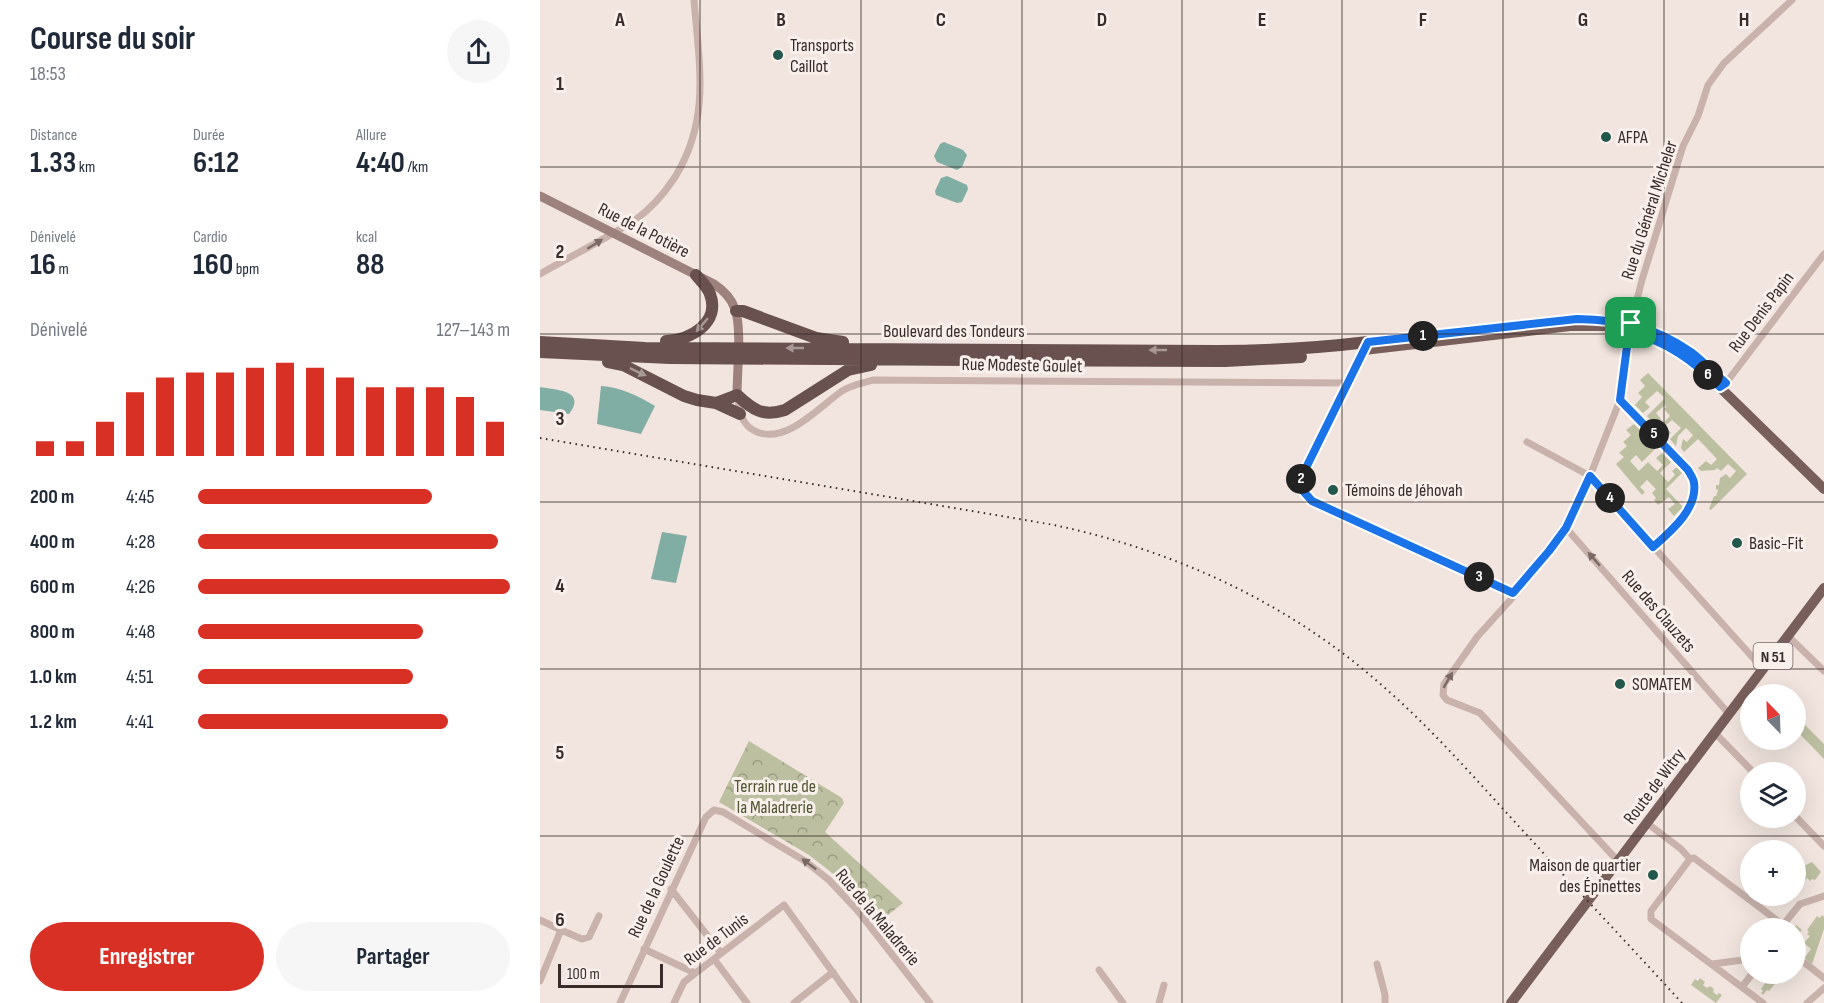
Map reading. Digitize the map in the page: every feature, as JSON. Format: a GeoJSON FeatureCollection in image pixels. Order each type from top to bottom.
{"type":"FeatureCollection","features":[{"type":"Feature","properties":{"kind":"highway"},"geometry":{"type":"LineString","coordinates":[[565,343],[678,340],[690,336],[705,324],[711,314],[710,292],[696,275]]}},
{"type":"Feature","properties":{"kind":"highway"},"geometry":{"type":"LineString","coordinates":[[736,311],[743,311],[816,338],[851,343],[913,345],[940,349]]}},
{"type":"Feature","properties":{"kind":"highway","name":"Boulevard des Tondeurs"},"geometry":{"type":"LineString","coordinates":[[540,342],[645,348],[1273,351],[1366,346]]}},
{"type":"Feature","properties":{"kind":"highway","name":"Boulevard des Tondeurs"},"geometry":{"type":"LineString","coordinates":[[540,354],[670,358],[1256,360],[1366,346]]}},
{"type":"Feature","properties":{"kind":"highway"},"geometry":{"type":"LineString","coordinates":[[540,354],[622,365],[684,396],[716,403],[740,414]]}},
{"type":"Feature","properties":{"kind":"highway"},"geometry":{"type":"LineString","coordinates":[[716,403],[737,395],[757,411],[775,413],[785,410],[837,376],[857,367],[1022,365],[1062,361]]}},
{"type":"Feature","properties":{"kind":"main road","name":"Rue de la Potière"},"geometry":{"type":"LineString","coordinates":[[540,196],[714,284],[724,291],[736,311]]}},
{"type":"Feature","properties":{"kind":"main road"},"geometry":{"type":"LineString","coordinates":[[736,311],[737,395]]}},
{"type":"Feature","properties":{"kind":"main road"},"geometry":{"type":"LineString","coordinates":[[1366,346],[1570,326],[1630,327],[1678,352],[1723,385],[1824,481]]}},
{"type":"Feature","properties":{"kind":"main road"},"geometry":{"type":"LineString","coordinates":[[1723,385],[1824,489]]}},
{"type":"Feature","properties":{"kind":"main road","name":"Route de Witry"},"geometry":{"type":"LineString","coordinates":[[1511,1003],[1824,588]]}},
{"type":"Feature","properties":{"kind":"street"},"geometry":{"type":"LineString","coordinates":[[540,274],[636,219],[663,196],[685,161],[697,127],[701,83],[694,0]]}},
{"type":"Feature","properties":{"kind":"street","name":"Rue du Général Micheler"},"geometry":{"type":"LineString","coordinates":[[1618,861],[1480,713],[1447,700],[1442,691],[1444,684],[1478,637],[1513,597],[1513,593],[1566,528],[1590,476],[1620,400],[1630,327],[1642,280],[1683,146],[1698,116],[1708,85],[1724,63],[1792,0]]}},
{"type":"Feature","properties":{"kind":"street","name":"Rue Denis Papin"},"geometry":{"type":"LineString","coordinates":[[1723,385],[1824,254]]}},
{"type":"Feature","properties":{"kind":"street"},"geometry":{"type":"LineString","coordinates":[[1366,346],[1300,480],[1304,492],[1312,501],[1513,593]]}},
{"type":"Feature","properties":{"kind":"street","name":"Rue Modeste Goulet"},"geometry":{"type":"LineString","coordinates":[[740,414],[753,430],[776,435],[788,431],[844,390],[873,380],[1348,383]]}},
{"type":"Feature","properties":{"kind":"street"},"geometry":{"type":"LineString","coordinates":[[737,395],[740,414]]}},
{"type":"Feature","properties":{"kind":"street"},"geometry":{"type":"LineString","coordinates":[[1620,400],[1688,470],[1695,482],[1694,496],[1687,511],[1673,529],[1653,547]]}},
{"type":"Feature","properties":{"kind":"street"},"geometry":{"type":"LineString","coordinates":[[1527,442],[1590,476],[1763,669]]}},
{"type":"Feature","properties":{"kind":"street","name":"Rue des Clauzets"},"geometry":{"type":"LineString","coordinates":[[1566,528],[1729,714]]}},
{"type":"Feature","properties":{"kind":"street"},"geometry":{"type":"LineString","coordinates":[[1788,636],[1824,671]]}},
{"type":"Feature","properties":{"kind":"street"},"geometry":{"type":"LineString","coordinates":[[1715,733],[1743,762]]}},
{"type":"Feature","properties":{"kind":"street","name":"Rue de la Maladrerie"},"geometry":{"type":"LineString","coordinates":[[706,817],[714,810],[723,812],[805,861],[829,880],[858,911],[930,1003]]}},
{"type":"Feature","properties":{"kind":"street","name":"Rue de la Goulette"},"geometry":{"type":"LineString","coordinates":[[620,1003],[706,817]]}},
{"type":"Feature","properties":{"kind":"street"},"geometry":{"type":"LineString","coordinates":[[1647,823],[1681,849],[1690,859],[1694,858],[1771,918]]}},
{"type":"Feature","properties":{"kind":"street"},"geometry":{"type":"LineString","coordinates":[[1806,827],[1824,846]]}},
{"type":"Feature","properties":{"kind":"street"},"geometry":{"type":"LineString","coordinates":[[1690,859],[1651,911],[1651,919],[1763,1003]]}},
{"type":"Feature","properties":{"kind":"street"},"geometry":{"type":"LineString","coordinates":[[671,889],[721,953]]}},
{"type":"Feature","properties":{"kind":"street"},"geometry":{"type":"LineString","coordinates":[[1790,918],[1800,904],[1824,896]]}},
{"type":"Feature","properties":{"kind":"street","name":"Rue de Tunis"},"geometry":{"type":"LineString","coordinates":[[674,1003],[684,982],[784,905],[833,972]]}},
{"type":"Feature","properties":{"kind":"street"},"geometry":{"type":"LineString","coordinates":[[540,920],[582,939],[589,937],[599,916]]}},
{"type":"Feature","properties":{"kind":"street"},"geometry":{"type":"LineString","coordinates":[[540,981],[561,930]]}},
{"type":"Feature","properties":{"kind":"street"},"geometry":{"type":"LineString","coordinates":[[644,949],[695,973]]}},
{"type":"Feature","properties":{"kind":"street"},"geometry":{"type":"LineString","coordinates":[[714,959],[747,1003]]}},
{"type":"Feature","properties":{"kind":"street"},"geometry":{"type":"LineString","coordinates":[[1713,964],[1740,960]]}},
{"type":"Feature","properties":{"kind":"street"},"geometry":{"type":"LineString","coordinates":[[1377,964],[1385,1003]]}},
{"type":"Feature","properties":{"kind":"street"},"geometry":{"type":"LineString","coordinates":[[1806,964],[1824,978]]}},
{"type":"Feature","properties":{"kind":"street"},"geometry":{"type":"LineString","coordinates":[[1099,970],[1123,1003]]}},
{"type":"Feature","properties":{"kind":"street"},"geometry":{"type":"LineString","coordinates":[[794,1003],[833,972],[855,1003]]}},
{"type":"Feature","properties":{"kind":"street"},"geometry":{"type":"LineString","coordinates":[[1159,1003],[1164,985]]}},
{"type":"Feature","properties":{"kind":"street"},"geometry":{"type":"LineString","coordinates":[[1807,1003],[1824,988]]}},
{"type":"Feature","properties":{"kind":"green space"},"geometry":{"type":"Polygon","coordinates":[[[1648,373],[1747,474],[1711,510],[1709,509],[1716,496],[1718,490],[1716,485],[1719,485],[1720,478],[1726,474],[1730,478],[1736,471],[1728,464],[1721,471],[1717,468],[1701,471],[1698,468],[1706,461],[1711,465],[1717,459],[1698,439],[1684,452],[1681,448],[1683,439],[1687,442],[1693,435],[1686,428],[1678,436],[1676,446],[1670,439],[1681,428],[1672,420],[1665,426],[1671,433],[1667,437],[1658,428],[1670,416],[1664,409],[1665,405],[1656,413],[1661,419],[1655,425],[1647,416],[1665,398],[1657,391],[1645,402],[1650,407],[1643,413],[1635,405],[1642,397],[1638,393],[1645,386],[1640,380],[1648,373]]]}},
{"type":"Feature","properties":{"kind":"green space"},"geometry":{"type":"Polygon","coordinates":[[[1634,424],[1657,447],[1642,462],[1636,455],[1630,461],[1639,471],[1648,462],[1657,471],[1663,465],[1656,458],[1662,453],[1671,462],[1660,473],[1668,482],[1675,475],[1672,471],[1677,467],[1682,473],[1666,489],[1683,507],[1674,516],[1668,509],[1675,504],[1669,497],[1658,505],[1652,493],[1656,489],[1647,480],[1640,487],[1645,492],[1642,495],[1616,464],[1624,457],[1619,453],[1627,446],[1623,442],[1631,435],[1626,430],[1634,424]]]}},
{"type":"Feature","properties":{"kind":"green space"},"geometry":{"type":"Polygon","coordinates":[[[1806,726],[1824,744],[1824,759],[1806,740],[1806,726]]]}},
{"type":"Feature","properties":{"kind":"green space","name":"Terrain rue de la Maladrerie"},"geometry":{"type":"Polygon","coordinates":[[[749,741],[842,798],[844,803],[825,832],[903,903],[878,923],[841,880],[809,855],[719,802],[749,741]]]}},
{"type":"Feature","properties":{"kind":"green space"},"geometry":{"type":"Polygon","coordinates":[[[1812,862],[1821,872],[1815,880],[1806,879],[1806,865],[1812,862]]]}},
{"type":"Feature","properties":{"kind":"green space"},"geometry":{"type":"Polygon","coordinates":[[[1822,915],[1824,929],[1812,964],[1806,959],[1811,949],[1806,945],[1810,936],[1807,930],[1817,916],[1820,918],[1822,915]]]}},
{"type":"Feature","properties":{"kind":"green space"},"geometry":{"type":"Polygon","coordinates":[[[1700,978],[1705,982],[1703,985],[1707,988],[1710,986],[1717,995],[1719,993],[1722,995],[1716,1003],[1691,985],[1695,979],[1698,981],[1700,978]]]}},
{"type":"Feature","properties":{"kind":"green space"},"geometry":{"type":"Polygon","coordinates":[[[1765,984],[1775,984],[1763,995],[1761,989],[1765,984]]]}},
{"type":"Feature","properties":{"kind":"water"},"geometry":{"type":"Polygon","coordinates":[[[944,142],[963,150],[967,155],[962,167],[957,170],[937,162],[934,156],[940,144],[944,142]]]}},
{"type":"Feature","properties":{"kind":"water"},"geometry":{"type":"Polygon","coordinates":[[[947,176],[967,185],[968,189],[962,202],[957,203],[936,195],[935,191],[941,178],[947,176]]]}},
{"type":"Feature","properties":{"kind":"water"},"geometry":{"type":"Polygon","coordinates":[[[601,386],[622,390],[655,406],[641,434],[597,424],[601,386]]]}},
{"type":"Feature","properties":{"kind":"water"},"geometry":{"type":"Polygon","coordinates":[[[540,387],[561,391],[572,396],[574,406],[569,414],[540,410],[540,387]]]}},
{"type":"Feature","properties":{"kind":"water"},"geometry":{"type":"Polygon","coordinates":[[[662,532],[687,536],[676,583],[651,579],[662,532]]]}},
{"type":"Feature","properties":{"kind":"railway"},"geometry":{"type":"LineString","coordinates":[[540,438],[1054,525],[1141,549],[1225,582],[1304,626],[1342,652],[1397,699],[1453,755],[1682,1003]]}},
{"type":"Feature","properties":{"kind":"place","name":"Transports Caillot"},"geometry":{"type":"Point","coordinates":[778,55]}},
{"type":"Feature","properties":{"kind":"place","name":"AFPA"},"geometry":{"type":"Point","coordinates":[1606,137]}},
{"type":"Feature","properties":{"kind":"place","name":"Témoins de Jéhovah"},"geometry":{"type":"Point","coordinates":[1333,490]}},
{"type":"Feature","properties":{"kind":"place","name":"Basic-Fit"},"geometry":{"type":"Point","coordinates":[1737,543]}},
{"type":"Feature","properties":{"kind":"place","name":"SOMATEM"},"geometry":{"type":"Point","coordinates":[1620,684]}},
{"type":"Feature","properties":{"kind":"place","name":"Maison de quartier des Épinettes"},"geometry":{"type":"Point","coordinates":[1653,875]}},
{"type":"Feature","properties":{"kind":"route"},"geometry":{"type":"LineString","coordinates":[[1577,319],[1631,323],[1665,337],[1692,353],[1726,383],[1720,387],[1696,364],[1678,352],[1655,339],[1629,331],[1620,400],[1688,470],[1695,482],[1694,496],[1687,511],[1673,529],[1653,547],[1590,476],[1566,528],[1513,593],[1312,501],[1304,492],[1300,480],[1368,342],[1577,319]]}}]}
